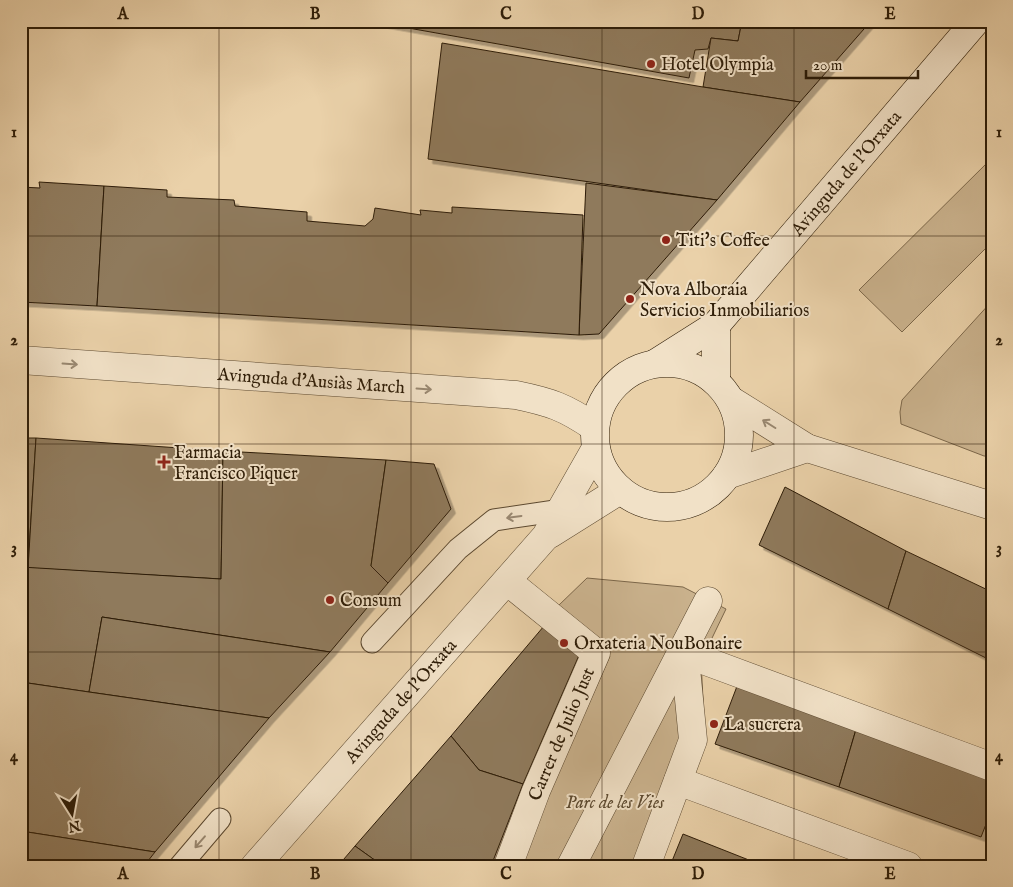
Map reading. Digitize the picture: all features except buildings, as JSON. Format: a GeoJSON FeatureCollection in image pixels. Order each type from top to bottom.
{"type":"FeatureCollection","features":[{"type":"Feature","properties":{"kind":"street","name":"Avinguda de l'Orxata"},"geometry":{"type":"LineString","coordinates":[[656,363],[716,325],[976,21]]}},
{"type":"Feature","properties":{"kind":"street"},"geometry":{"type":"LineString","coordinates":[[716,325],[724,391],[738,419],[740,438],[736,458],[728,475],[711,493],[689,504],[665,508],[641,503],[620,490],[604,472],[595,438],[601,404],[614,384],[633,370],[656,363],[678,362],[691,366],[724,391],[807,448],[992,506]]}},
{"type":"Feature","properties":{"kind":"street","name":"Avinguda d'Ausiàs March"},"geometry":{"type":"LineString","coordinates":[[21,360],[516,395],[553,403],[569,410],[595,438]]}},
{"type":"Feature","properties":{"kind":"street","name":"Avinguda de l'Orxata"},"geometry":{"type":"LineString","coordinates":[[255,866],[546,536],[562,510],[595,438]]}},
{"type":"Feature","properties":{"kind":"street"},"geometry":{"type":"LineString","coordinates":[[728,475],[807,448]]}},
{"type":"Feature","properties":{"kind":"street","name":"Avinguda de l'Orxata"},"geometry":{"type":"LineString","coordinates":[[546,536],[620,490]]}},
{"type":"Feature","properties":{"kind":"street","name":"Carrer de Julio Just"},"geometry":{"type":"LineString","coordinates":[[507,581],[596,653],[536,791],[508,866]]}},
{"type":"Feature","properties":{"kind":"street"},"geometry":{"type":"LineString","coordinates":[[571,866],[708,601]]}},
{"type":"Feature","properties":{"kind":"street"},"geometry":{"type":"LineString","coordinates":[[684,650],[992,767]]}},
{"type":"Feature","properties":{"kind":"street"},"geometry":{"type":"LineString","coordinates":[[646,866],[693,740],[684,650]]}},
{"type":"Feature","properties":{"kind":"street"},"geometry":{"type":"LineString","coordinates":[[678,781],[908,866]]}},
{"type":"Feature","properties":{"kind":"lane"},"geometry":{"type":"LineString","coordinates":[[372,642],[458,549],[494,520],[562,510]]}},
{"type":"Feature","properties":{"kind":"lane"},"geometry":{"type":"LineString","coordinates":[[180,866],[220,819]]}},
{"type":"Feature","properties":{"kind":"green space"},"geometry":{"type":"Polygon","coordinates":[[[992,158],[992,242],[902,332],[859,290],[992,158]]]}},
{"type":"Feature","properties":{"kind":"green space"},"geometry":{"type":"Polygon","coordinates":[[[992,301],[992,456],[984,456],[901,424],[900,412],[902,400],[992,301]]]}},
{"type":"Feature","properties":{"kind":"green space","name":"Parc de les Vies"},"geometry":{"type":"Polygon","coordinates":[[[587,578],[683,587],[726,609],[701,661],[705,737],[660,866],[516,866],[610,656],[558,606],[587,578]]]}},
{"type":"Feature","properties":{"kind":"place","name":"Hotel Olympia"},"geometry":{"type":"Point","coordinates":[651,64]}},
{"type":"Feature","properties":{"kind":"place","name":"Titi's Coffee"},"geometry":{"type":"Point","coordinates":[666,240]}},
{"type":"Feature","properties":{"kind":"place","name":"Nova Alboraia Servicios Inmobiliarios"},"geometry":{"type":"Point","coordinates":[630,299]}},
{"type":"Feature","properties":{"kind":"place","name":"Farmacia Francisco Piquer"},"geometry":{"type":"Point","coordinates":[164,462]}},
{"type":"Feature","properties":{"kind":"place","name":"Consum"},"geometry":{"type":"Point","coordinates":[330,600]}},
{"type":"Feature","properties":{"kind":"place","name":"Orxateria NouBonaire"},"geometry":{"type":"Point","coordinates":[564,643]}},
{"type":"Feature","properties":{"kind":"place","name":"La sucrera"},"geometry":{"type":"Point","coordinates":[714,724]}}]}
